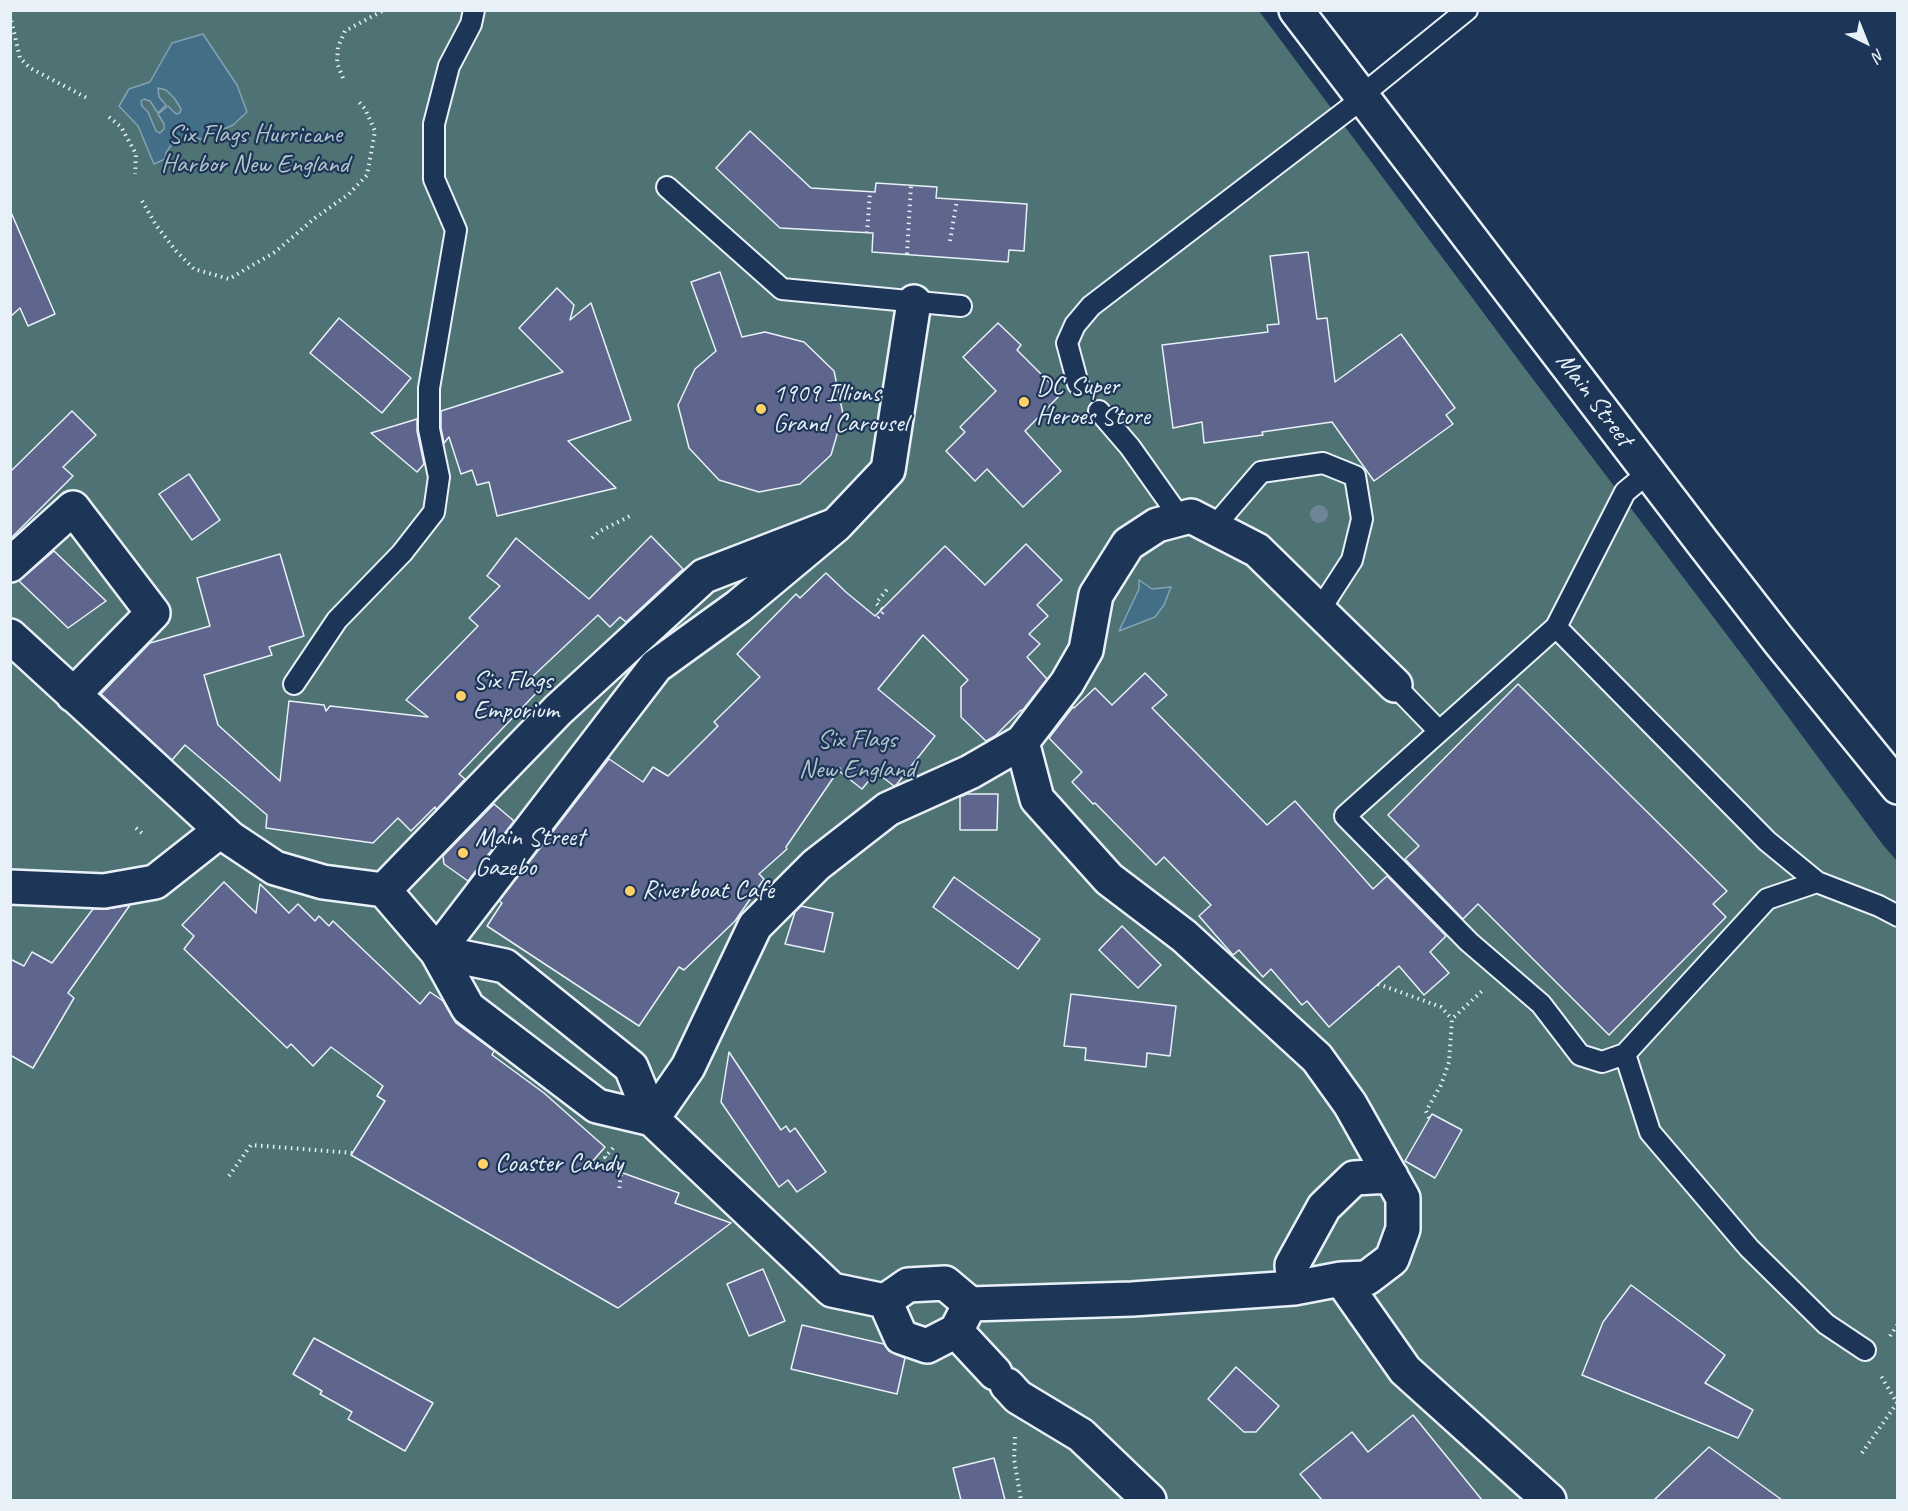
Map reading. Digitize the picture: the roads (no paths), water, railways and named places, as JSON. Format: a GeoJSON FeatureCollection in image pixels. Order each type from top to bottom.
{"type":"FeatureCollection","features":[{"type":"Feature","properties":{"kind":"street","name":"Main Street"},"geometry":{"type":"LineString","coordinates":[[1296,10],[1780,642],[1898,787]]}},
{"type":"Feature","properties":{"kind":"street"},"geometry":{"type":"LineString","coordinates":[[437,952],[656,666],[739,606],[836,525],[888,470],[914,302]]}},
{"type":"Feature","properties":{"kind":"street"},"geometry":{"type":"LineString","coordinates":[[10,565],[73,508],[153,613],[73,695]]}},
{"type":"Feature","properties":{"kind":"street"},"geometry":{"type":"LineString","coordinates":[[652,1119],[688,1067],[755,926],[816,865],[888,809],[970,772],[1022,742],[1067,683],[1086,650],[1096,595],[1128,544],[1157,525],[1191,516],[1257,550],[1400,690]]}},
{"type":"Feature","properties":{"kind":"street"},"geometry":{"type":"LineString","coordinates":[[384,890],[558,710],[704,576],[836,525]]}},
{"type":"Feature","properties":{"kind":"street"},"geometry":{"type":"LineString","coordinates":[[10,636],[230,838],[274,868],[323,882],[384,890],[437,952],[468,1008],[597,1106],[652,1119]]}},
{"type":"Feature","properties":{"kind":"street"},"geometry":{"type":"LineString","coordinates":[[885,1301],[901,1337],[927,1346],[963,1317],[1132,1299],[1294,1288],[1341,1279],[1367,1278],[1392,1259],[1403,1229],[1403,1198],[1350,1104],[1317,1058],[1184,936],[1109,879],[1037,799],[1022,742]]}},
{"type":"Feature","properties":{"kind":"street"},"geometry":{"type":"LineString","coordinates":[[10,887],[104,891],[155,882],[221,830]]}},
{"type":"Feature","properties":{"kind":"street"},"geometry":{"type":"LineString","coordinates":[[437,952],[505,966],[632,1067],[652,1119],[832,1290],[885,1301],[908,1285],[945,1283],[963,1317],[1007,1385],[1082,1435],[1149,1500]]}},
{"type":"Feature","properties":{"kind":"street"},"geometry":{"type":"LineString","coordinates":[[1294,1288],[1292,1265],[1324,1207],[1354,1178],[1391,1176]]}},
{"type":"Feature","properties":{"kind":"street"},"geometry":{"type":"LineString","coordinates":[[1341,1279],[1405,1370],[1549,1500]]}},
{"type":"Feature","properties":{"kind":"lane"},"geometry":{"type":"LineString","coordinates":[[294,684],[337,620],[402,553],[434,512],[439,477],[429,429],[429,388],[456,230],[434,179],[434,124],[449,66],[471,24],[474,10]]}},
{"type":"Feature","properties":{"kind":"lane"},"geometry":{"type":"LineString","coordinates":[[1078,384],[1067,343],[1075,325],[1092,306],[1362,97],[1467,10]]}},
{"type":"Feature","properties":{"kind":"lane"},"geometry":{"type":"LineString","coordinates":[[667,187],[782,289],[961,306]]}},
{"type":"Feature","properties":{"kind":"lane"},"geometry":{"type":"LineString","coordinates":[[1099,411],[1130,447],[1181,519]]}},
{"type":"Feature","properties":{"kind":"lane"},"geometry":{"type":"LineString","coordinates":[[1213,528],[1261,472],[1323,463],[1355,476],[1362,519],[1352,560],[1319,611]]}},
{"type":"Feature","properties":{"kind":"lane"},"geometry":{"type":"LineString","coordinates":[[1649,472],[1625,492],[1556,627],[1345,816],[1469,942],[1541,1004],[1580,1055],[1602,1062],[1625,1054],[1767,899],[1817,882]]}},
{"type":"Feature","properties":{"kind":"lane"},"geometry":{"type":"LineString","coordinates":[[1556,627],[1767,842],[1817,882],[1879,906],[1898,916]]}},
{"type":"Feature","properties":{"kind":"lane"},"geometry":{"type":"LineString","coordinates":[[1400,690],[1439,731]]}},
{"type":"Feature","properties":{"kind":"lane"},"geometry":{"type":"LineString","coordinates":[[1625,1054],[1650,1132],[1749,1248],[1826,1324],[1866,1350]]}},
{"type":"Feature","properties":{"kind":"water"},"geometry":{"type":"Polygon","coordinates":[[[203,34],[237,85],[247,112],[233,125],[201,139],[192,137],[179,139],[171,145],[165,159],[154,164],[138,126],[119,106],[129,89],[150,82],[172,43],[203,34]],[[158,88],[159,97],[166,105],[158,113],[150,101],[144,99],[141,101],[156,131],[160,133],[164,129],[164,124],[158,114],[168,106],[176,114],[180,113],[181,109],[166,90],[158,88]]]}},
{"type":"Feature","properties":{"kind":"water"},"geometry":{"type":"Polygon","coordinates":[[[1139,580],[1152,589],[1171,587],[1164,605],[1155,617],[1119,631],[1139,589],[1139,580]]]}},
{"type":"Feature","properties":{"kind":"place","name":"DC Super Heroes Store"},"geometry":{"type":"Point","coordinates":[1024,402]}},
{"type":"Feature","properties":{"kind":"place","name":"1909 Illions Grand Carousel"},"geometry":{"type":"Point","coordinates":[761,409]}},
{"type":"Feature","properties":{"kind":"place","name":"Six Flags Emporium"},"geometry":{"type":"Point","coordinates":[461,696]}},
{"type":"Feature","properties":{"kind":"place","name":"Main Street Gazebo"},"geometry":{"type":"Point","coordinates":[463,853]}},
{"type":"Feature","properties":{"kind":"place","name":"Riverboat Cafe"},"geometry":{"type":"Point","coordinates":[630,891]}},
{"type":"Feature","properties":{"kind":"place","name":"Coaster Candy"},"geometry":{"type":"Point","coordinates":[483,1164]}},
{"type":"Feature","properties":{"kind":"park label","name":"Six Flags Hurricane Harbor New England"},"geometry":{"type":"Point","coordinates":[255,150]}},
{"type":"Feature","properties":{"kind":"park label","name":"Six Flags New England"},"geometry":{"type":"Point","coordinates":[857,755]}}]}
